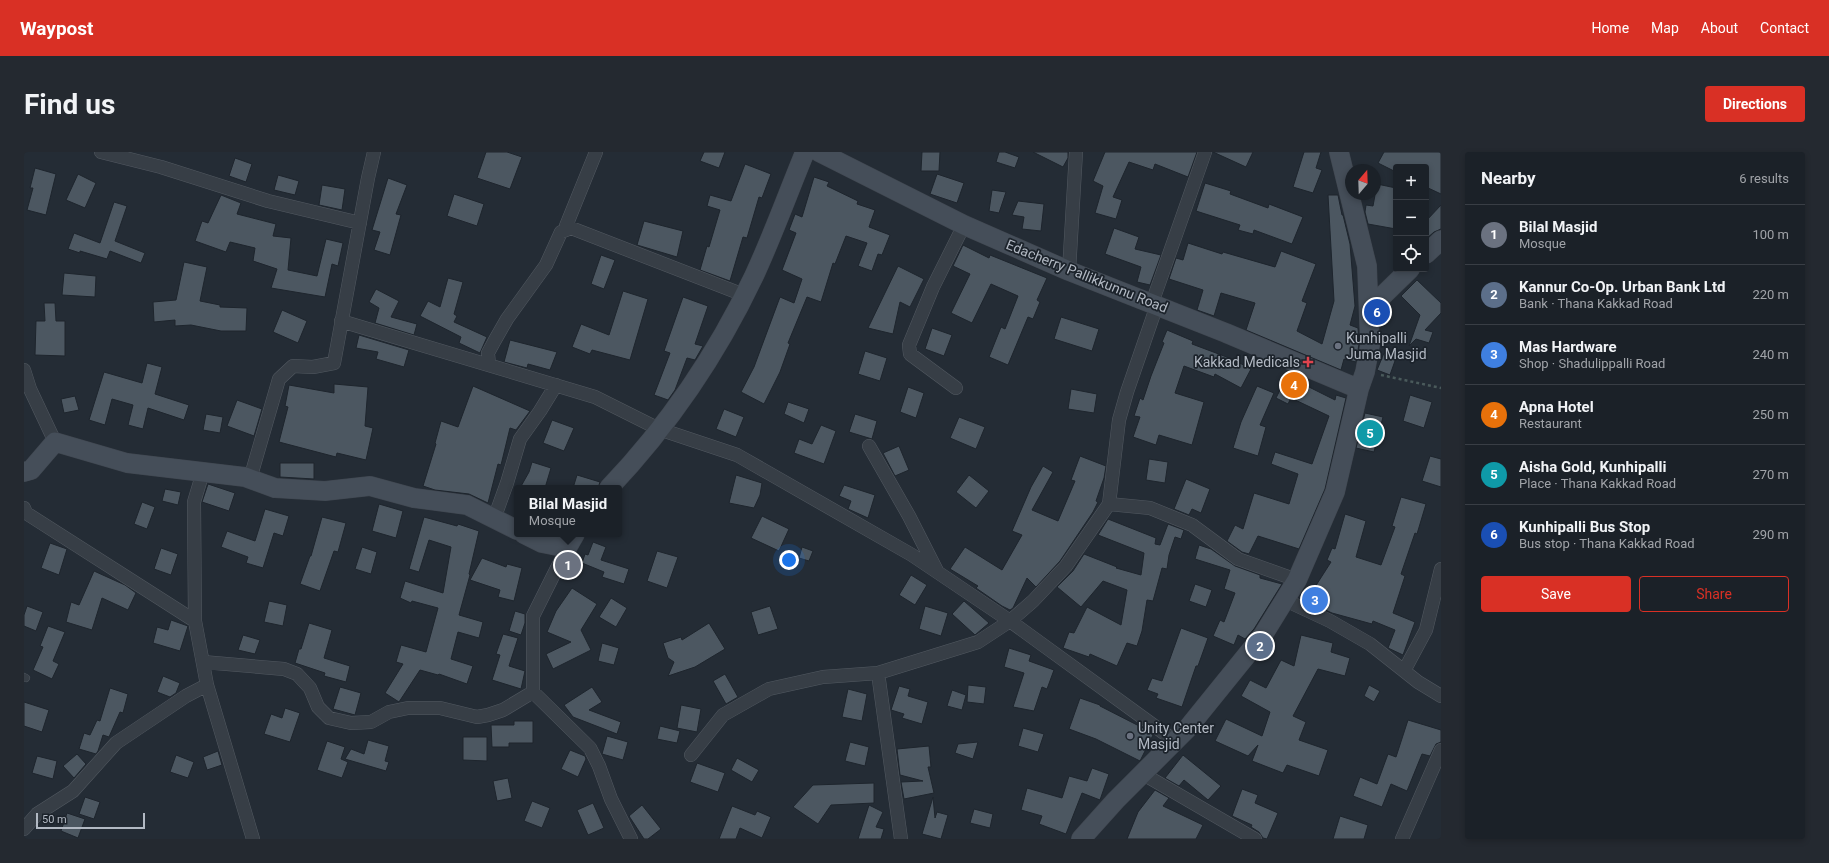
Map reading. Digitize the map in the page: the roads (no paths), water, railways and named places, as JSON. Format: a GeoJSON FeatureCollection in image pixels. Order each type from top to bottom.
{"type":"FeatureCollection","features":[{"type":"Feature","properties":{"kind":"main road"},"geometry":{"type":"LineString","coordinates":[[612,485],[638,457],[698,377],[744,295],[778,220],[805,152]]}},
{"type":"Feature","properties":{"kind":"main road","name":"Edacherry Pallikkunnu Road"},"geometry":{"type":"LineString","coordinates":[[819,152],[964,225],[1069,270],[1155,304],[1362,380]]}},
{"type":"Feature","properties":{"kind":"main road"},"geometry":{"type":"LineString","coordinates":[[1081,839],[1116,800],[1187,729],[1263,635],[1297,580],[1335,492],[1370,345],[1370,308],[1367,266],[1339,152]]}},
{"type":"Feature","properties":{"kind":"main road"},"geometry":{"type":"LineString","coordinates":[[1429,251],[1441,240]]}},
{"type":"Feature","properties":{"kind":"main road"},"geometry":{"type":"LineString","coordinates":[[1370,308],[1407,272]]}},
{"type":"Feature","properties":{"kind":"main road"},"geometry":{"type":"LineString","coordinates":[[24,472],[31,470],[55,442],[127,463],[250,479],[275,488],[325,491],[370,486],[414,498],[467,505],[514,528]]}},
{"type":"Feature","properties":{"kind":"main road"},"geometry":{"type":"LineString","coordinates":[[530,537],[542,543],[571,541]]}},
{"type":"Feature","properties":{"kind":"street"},"geometry":{"type":"LineString","coordinates":[[101,152],[161,167],[268,201],[360,223]]}},
{"type":"Feature","properties":{"kind":"street"},"geometry":{"type":"LineString","coordinates":[[250,479],[279,379],[293,366],[312,367],[334,363],[374,152]]}},
{"type":"Feature","properties":{"kind":"street"},"geometry":{"type":"LineString","coordinates":[[596,152],[566,226],[744,295]]}},
{"type":"Feature","properties":{"kind":"street"},"geometry":{"type":"LineString","coordinates":[[1069,270],[1076,152]]}},
{"type":"Feature","properties":{"kind":"street"},"geometry":{"type":"LineString","coordinates":[[691,755],[723,715],[770,689],[823,677],[878,673],[978,642],[1010,621],[1033,601],[1066,566],[1109,504],[1119,420],[1205,152]]}},
{"type":"Feature","properties":{"kind":"street"},"geometry":{"type":"LineString","coordinates":[[956,388],[910,354],[909,344],[933,287],[964,225]]}},
{"type":"Feature","properties":{"kind":"street"},"geometry":{"type":"LineString","coordinates":[[489,365],[488,353],[504,324],[546,265],[561,232],[571,228]]}},
{"type":"Feature","properties":{"kind":"street"},"geometry":{"type":"LineString","coordinates":[[341,320],[595,397],[660,428],[738,455],[912,555],[1010,621],[1175,741]]}},
{"type":"Feature","properties":{"kind":"street"},"geometry":{"type":"LineString","coordinates":[[24,370],[30,389],[55,442]]}},
{"type":"Feature","properties":{"kind":"street"},"geometry":{"type":"LineString","coordinates":[[494,518],[507,483],[520,439],[556,385]]}},
{"type":"Feature","properties":{"kind":"street"},"geometry":{"type":"LineString","coordinates":[[869,446],[909,516],[937,573]]}},
{"type":"Feature","properties":{"kind":"street"},"geometry":{"type":"LineString","coordinates":[[203,472],[194,502],[195,621],[207,684],[253,839]]}},
{"type":"Feature","properties":{"kind":"street"},"geometry":{"type":"LineString","coordinates":[[1109,504],[1150,508],[1192,525],[1238,559],[1297,580]]}},
{"type":"Feature","properties":{"kind":"street"},"geometry":{"type":"LineString","coordinates":[[24,508],[26,514],[195,621]]}},
{"type":"Feature","properties":{"kind":"street"},"geometry":{"type":"LineString","coordinates":[[571,541],[533,616],[533,692],[590,748],[599,766],[611,799],[631,839]]}},
{"type":"Feature","properties":{"kind":"street"},"geometry":{"type":"LineString","coordinates":[[1404,671],[1426,630],[1441,569]]}},
{"type":"Feature","properties":{"kind":"street"},"geometry":{"type":"LineString","coordinates":[[1285,600],[1330,621],[1370,644],[1418,682],[1441,696]]}},
{"type":"Feature","properties":{"kind":"street"},"geometry":{"type":"LineString","coordinates":[[203,662],[284,669],[297,674],[310,688],[318,707],[329,718],[351,723],[372,722],[389,712],[408,708],[440,708],[477,717],[488,716],[503,710],[533,692]]}},
{"type":"Feature","properties":{"kind":"street"},"geometry":{"type":"LineString","coordinates":[[878,673],[901,839]]}},
{"type":"Feature","properties":{"kind":"street"},"geometry":{"type":"LineString","coordinates":[[24,829],[37,814],[73,791],[116,743],[186,696],[207,684]]}},
{"type":"Feature","properties":{"kind":"street"},"geometry":{"type":"LineString","coordinates":[[1402,839],[1441,750]]}},
{"type":"Feature","properties":{"kind":"street"},"geometry":{"type":"LineString","coordinates":[[1143,774],[1255,839]]}},
{"type":"Feature","properties":{"kind":"place","name":"Kunhipalli Bus Stop"},"geometry":{"type":"Point","coordinates":[1377,312]}},
{"type":"Feature","properties":{"kind":"place","name":"Kunhipalli Juma Masjid"},"geometry":{"type":"Point","coordinates":[1338,346]}},
{"type":"Feature","properties":{"kind":"place","name":"Kakkad Medicals"},"geometry":{"type":"Point","coordinates":[1308,362]}},
{"type":"Feature","properties":{"kind":"place","name":"Apna Hotel"},"geometry":{"type":"Point","coordinates":[1294,385]}},
{"type":"Feature","properties":{"kind":"place","name":"Aisha Gold, Kunhipalli"},"geometry":{"type":"Point","coordinates":[1370,433]}},
{"type":"Feature","properties":{"kind":"place","name":"Bilal Masjid"},"geometry":{"type":"Point","coordinates":[568,565]}},
{"type":"Feature","properties":{"kind":"place","name":"Mas Hardware"},"geometry":{"type":"Point","coordinates":[1315,600]}},
{"type":"Feature","properties":{"kind":"place","name":"Kannur Co-Op. Urban Bank Ltd"},"geometry":{"type":"Point","coordinates":[1260,646]}},
{"type":"Feature","properties":{"kind":"place","name":"Unity Center Masjid"},"geometry":{"type":"Point","coordinates":[1130,736]}}]}
